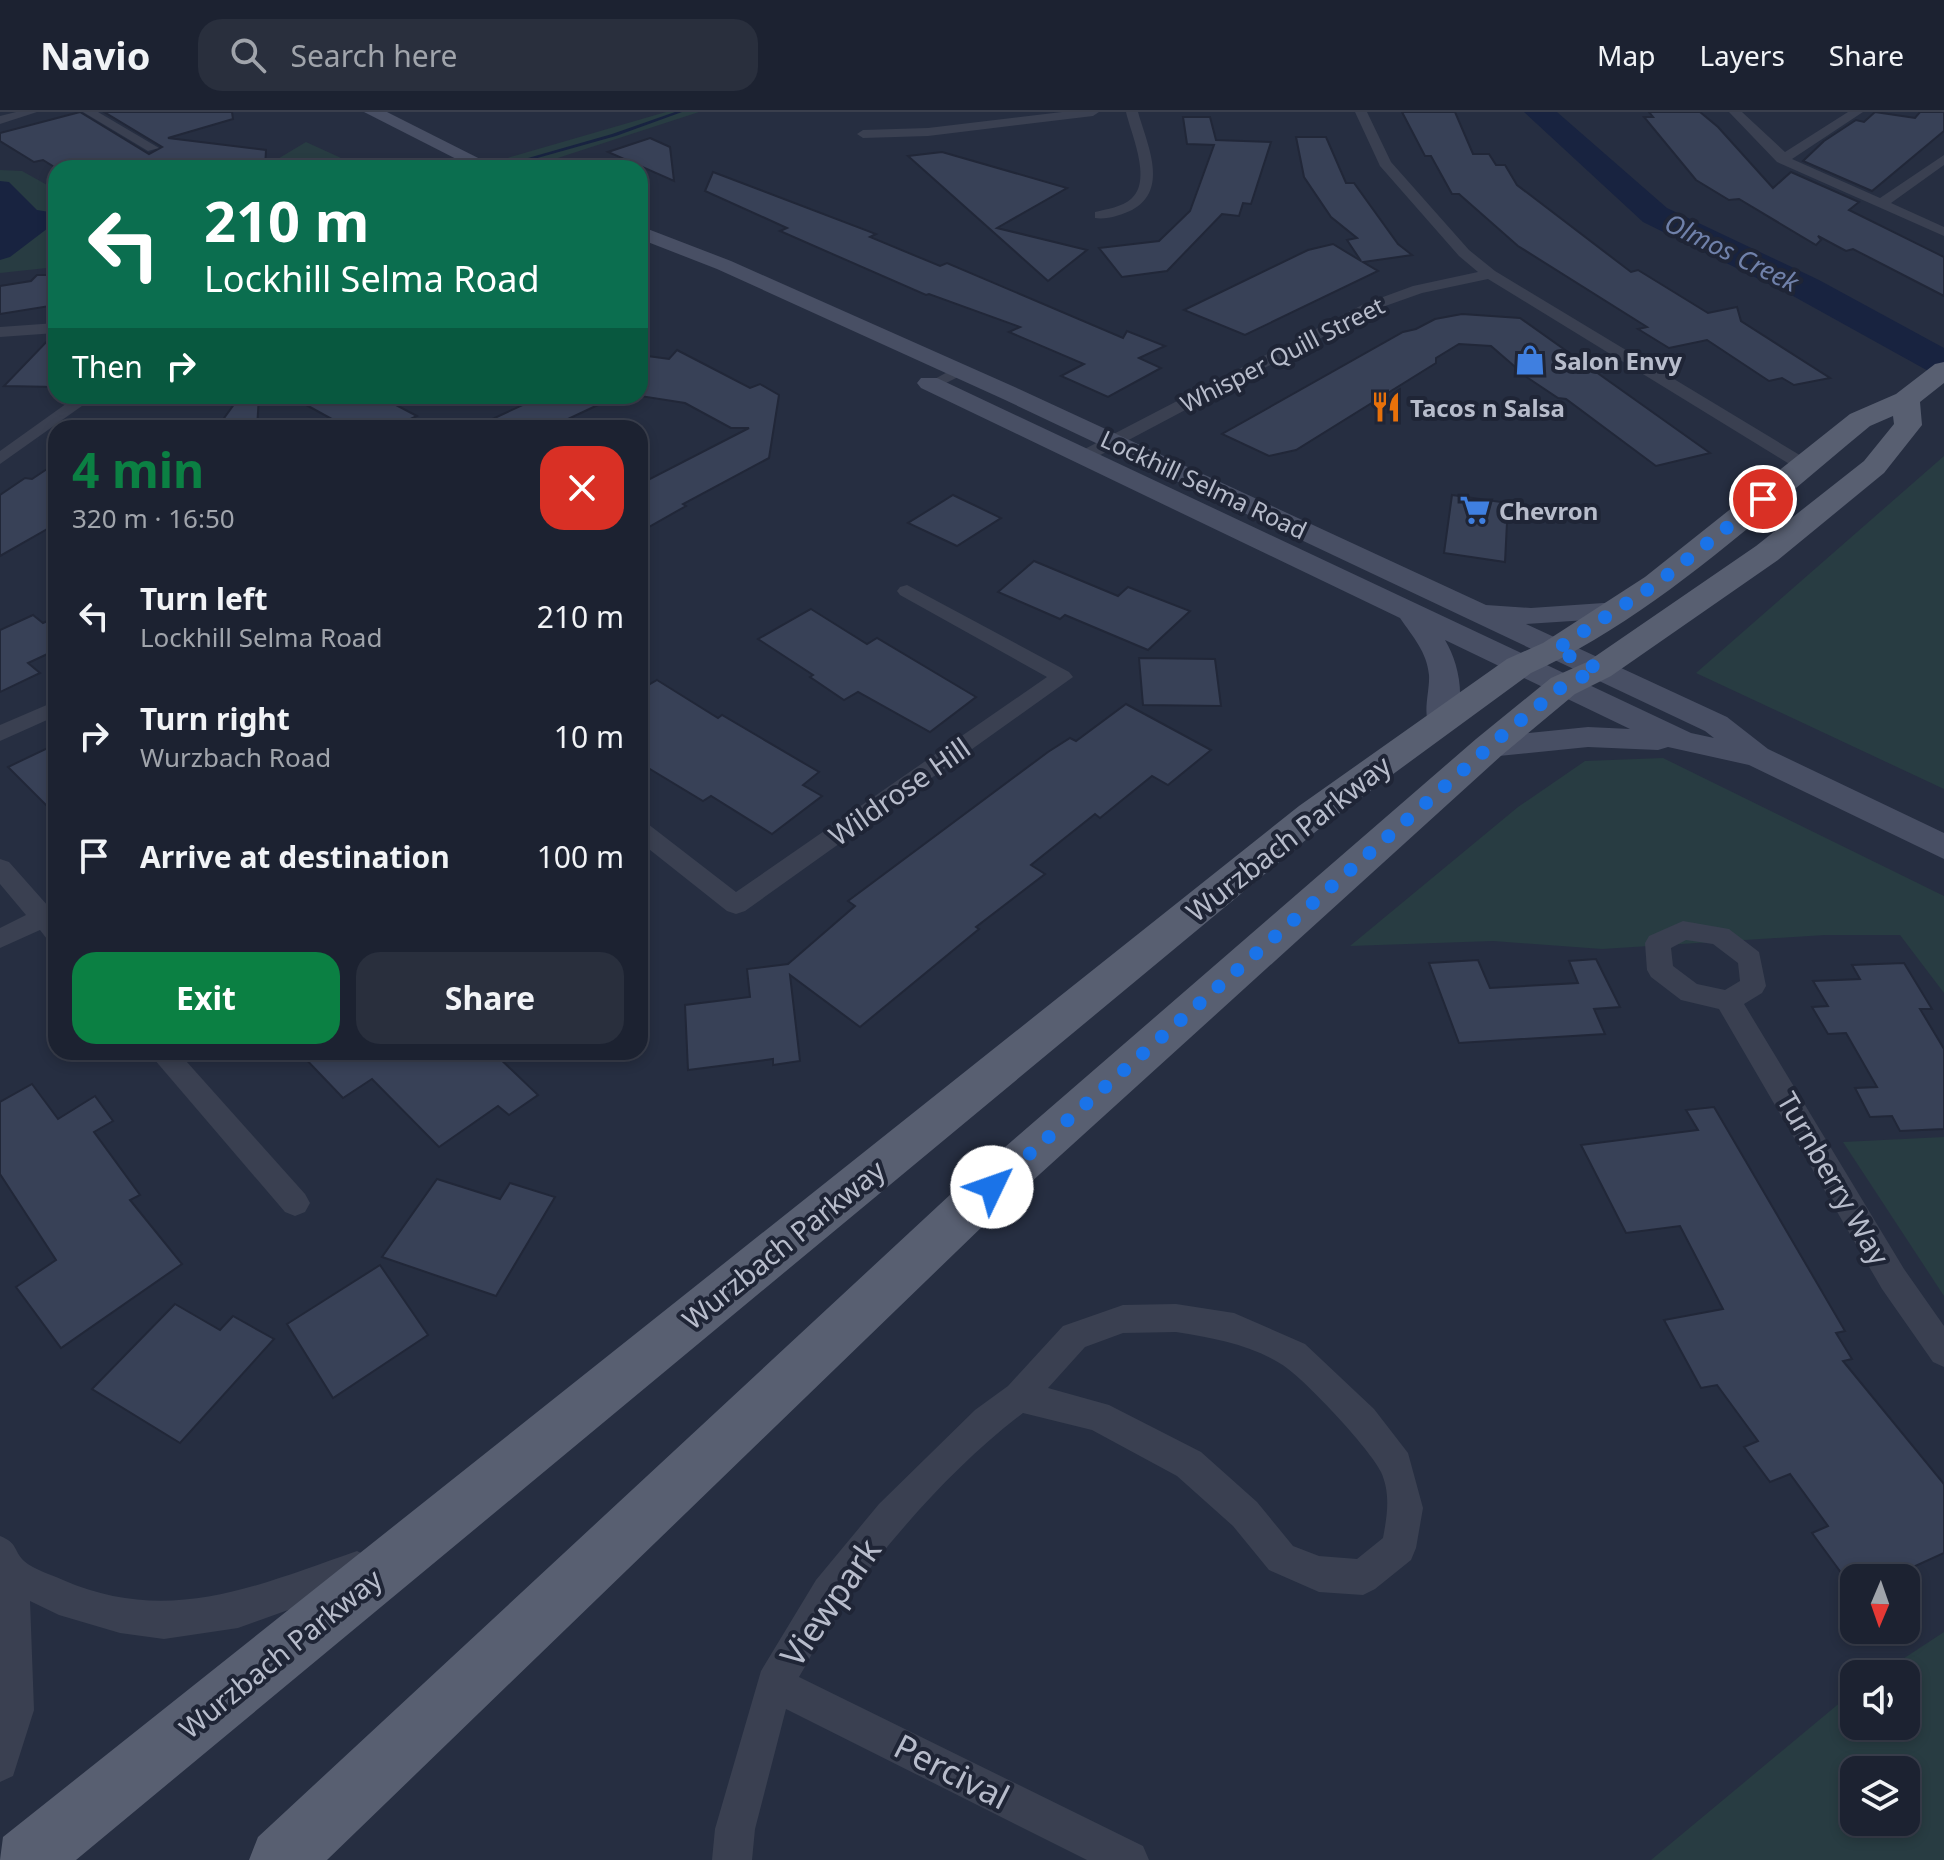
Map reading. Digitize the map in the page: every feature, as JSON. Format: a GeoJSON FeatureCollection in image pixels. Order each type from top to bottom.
{"type":"FeatureCollection","features":[{"type":"Feature","properties":{"kind":"main road"},"geometry":{"type":"LineString","coordinates":[[373,112],[471,160]]}},
{"type":"Feature","properties":{"kind":"main road","name":"Lockhill Selma Road"},"geometry":{"type":"LineString","coordinates":[[648,235],[724,265],[960,370],[1467,609],[1572,668],[1683,742],[1757,756]]}},
{"type":"Feature","properties":{"kind":"main road"},"geometry":{"type":"LineString","coordinates":[[648,247],[877,359]]}},
{"type":"Feature","properties":{"kind":"main road"},"geometry":{"type":"LineString","coordinates":[[1572,668],[1782,541],[1874,467],[1907,413],[1944,370]]}},
{"type":"Feature","properties":{"kind":"main road","name":"Lockhill Selma Road"},"geometry":{"type":"LineString","coordinates":[[905,372],[1519,666]]}},
{"type":"Feature","properties":{"kind":"main road"},"geometry":{"type":"LineString","coordinates":[[1572,668],[1618,610],[1721,534],[1802,464],[1830,465],[1907,413]]}},
{"type":"Feature","properties":{"kind":"main road"},"geometry":{"type":"LineString","coordinates":[[1782,541],[1771,518],[1816,483],[1813,472],[1802,464]]}},
{"type":"Feature","properties":{"kind":"main road"},"geometry":{"type":"LineString","coordinates":[[1216,521],[1248,505]]}},
{"type":"Feature","properties":{"kind":"main road"},"geometry":{"type":"LineString","coordinates":[[1467,609],[1531,616],[1618,610]]}},
{"type":"Feature","properties":{"kind":"main road"},"geometry":{"type":"LineString","coordinates":[[1413,617],[1434,641],[1443,663],[1445,692],[1441,719]]}},
{"type":"Feature","properties":{"kind":"main road","name":"Wurzbach Parkway"},"geometry":{"type":"LineString","coordinates":[[26,1860],[1312,815],[1441,719],[1519,666],[1572,668]]}},
{"type":"Feature","properties":{"kind":"main road","name":"Lockhill Selma Road"},"geometry":{"type":"LineString","coordinates":[[1572,668],[1716,724],[1757,756],[1944,847]]}},
{"type":"Feature","properties":{"kind":"main road","name":"Wurzbach Parkway"},"geometry":{"type":"LineString","coordinates":[[281,1860],[969,1208],[1489,747],[1572,668]]}},
{"type":"Feature","properties":{"kind":"main road"},"geometry":{"type":"LineString","coordinates":[[1489,747],[1588,737],[1683,742]]}},
{"type":"Feature","properties":{"kind":"street"},"geometry":{"type":"LineString","coordinates":[[0,120],[31,112]]}},
{"type":"Feature","properties":{"kind":"street"},"geometry":{"type":"LineString","coordinates":[[89,112],[153,148]]}},
{"type":"Feature","properties":{"kind":"street"},"geometry":{"type":"LineString","coordinates":[[863,134],[928,132],[1093,112]]}},
{"type":"Feature","properties":{"kind":"street"},"geometry":{"type":"LineString","coordinates":[[1100,215],[1122,212],[1137,205],[1145,195],[1148,182],[1132,112]]}},
{"type":"Feature","properties":{"kind":"street"},"geometry":{"type":"LineString","coordinates":[[1361,112],[1390,169],[1464,253],[1490,274],[1802,464]]}},
{"type":"Feature","properties":{"kind":"street"},"geometry":{"type":"LineString","coordinates":[[1735,112],[1782,159],[1944,232]]}},
{"type":"Feature","properties":{"kind":"street"},"geometry":{"type":"LineString","coordinates":[[1782,159],[1857,112]]}},
{"type":"Feature","properties":{"kind":"street"},"geometry":{"type":"LineString","coordinates":[[1880,205],[1944,159]]}},
{"type":"Feature","properties":{"kind":"street","name":"Whisper Quill Street"},"geometry":{"type":"LineString","coordinates":[[1083,457],[1369,307],[1418,289],[1490,274]]}},
{"type":"Feature","properties":{"kind":"street"},"geometry":{"type":"LineString","coordinates":[[0,332],[48,329]]}},
{"type":"Feature","properties":{"kind":"street"},"geometry":{"type":"LineString","coordinates":[[932,385],[960,370]]}},
{"type":"Feature","properties":{"kind":"street"},"geometry":{"type":"LineString","coordinates":[[54,420],[77,404]]}},
{"type":"Feature","properties":{"kind":"street"},"geometry":{"type":"LineString","coordinates":[[0,459],[48,425]]}},
{"type":"Feature","properties":{"kind":"street","name":"Wildrose Hill"},"geometry":{"type":"LineString","coordinates":[[648,836],[736,905],[1062,677],[907,591]]}},
{"type":"Feature","properties":{"kind":"street"},"geometry":{"type":"LineString","coordinates":[[0,734],[48,712]]}},
{"type":"Feature","properties":{"kind":"street"},"geometry":{"type":"LineString","coordinates":[[0,868],[48,923]]}},
{"type":"Feature","properties":{"kind":"street"},"geometry":{"type":"LineString","coordinates":[[0,939],[48,924]]}},
{"type":"Feature","properties":{"kind":"street","name":"Turnberry Way"},"geometry":{"type":"LineString","coordinates":[[1728,1001],[1893,1279],[1944,1352]]}},
{"type":"Feature","properties":{"kind":"street"},"geometry":{"type":"LineString","coordinates":[[169,1060],[295,1203]]}},
{"type":"Feature","properties":{"kind":"street","name":"Viewpark"},"geometry":{"type":"LineString","coordinates":[[732,1860],[735,1829],[774,1684],[829,1593],[891,1516],[987,1421],[1019,1397],[1074,1336],[1123,1319],[1176,1318],[1234,1327],[1294,1354],[1362,1420],[1396,1465],[1406,1508],[1399,1548],[1363,1577],[1319,1574],[1281,1558],[1245,1514],[1189,1464],[1097,1416],[1019,1397]]}},
{"type":"Feature","properties":{"kind":"street"},"geometry":{"type":"LineString","coordinates":[[6,1563],[59,1597],[120,1615],[164,1621],[238,1610],[401,1554]]}},
{"type":"Feature","properties":{"kind":"street"},"geometry":{"type":"LineString","coordinates":[[0,1763],[15,1710],[6,1563]]}},
{"type":"Feature","properties":{"kind":"street","name":"Percival"},"geometry":{"type":"LineString","coordinates":[[774,1684],[1129,1860]]}},
{"type":"Feature","properties":{"kind":"shaded area"},"geometry":{"type":"Polygon","coordinates":[[[666,112],[699,112],[552,160],[504,159],[666,112]]]}},
{"type":"Feature","properties":{"kind":"shaded area"},"geometry":{"type":"Polygon","coordinates":[[[306,142],[345,160],[276,160],[306,142]]]}},
{"type":"Feature","properties":{"kind":"shaded area"},"geometry":{"type":"Polygon","coordinates":[[[0,170],[22,171],[48,186],[48,268],[0,273],[0,170]]]}},
{"type":"Feature","properties":{"kind":"shaded area"},"geometry":{"type":"Polygon","coordinates":[[[1944,456],[1944,789],[1696,673],[1944,456]]]}},
{"type":"Feature","properties":{"kind":"shaded area"},"geometry":{"type":"Polygon","coordinates":[[[1663,758],[1944,896],[1944,993],[1900,935],[1825,935],[1602,949],[1493,941],[1350,946],[1518,807],[1585,761],[1663,758]]]}},
{"type":"Feature","properties":{"kind":"shaded area"},"geometry":{"type":"Polygon","coordinates":[[[1944,1137],[1944,1296],[1843,1142],[1944,1137]]]}},
{"type":"Feature","properties":{"kind":"shaded area"},"geometry":{"type":"Polygon","coordinates":[[[1944,1632],[1944,1860],[1651,1860],[1840,1703],[1840,1740],[1920,1740],[1920,1660],[1901,1660],[1944,1632]]]}},
{"type":"Feature","properties":{"kind":"water"},"geometry":{"type":"Polygon","coordinates":[[[0,181],[9,182],[37,210],[48,212],[48,228],[10,257],[0,260],[0,181]]]}},
{"type":"Feature","properties":{"kind":"building"},"geometry":{"type":"Polygon","coordinates":[[[80,112],[149,154],[162,147],[104,112],[232,112],[233,119],[168,138],[266,150],[265,160],[34,162],[0,141],[0,133],[80,112]]]}},
{"type":"Feature","properties":{"kind":"building"},"geometry":{"type":"Polygon","coordinates":[[[1402,112],[1455,112],[1473,154],[1489,154],[1496,165],[1505,165],[1517,185],[1631,272],[1638,270],[1708,313],[1737,307],[1741,321],[1830,378],[1794,385],[1782,378],[1769,381],[1707,340],[1669,348],[1638,329],[1647,327],[1518,246],[1459,194],[1452,194],[1431,156],[1425,156],[1402,112]]]}},
{"type":"Feature","properties":{"kind":"building"},"geometry":{"type":"Polygon","coordinates":[[[1649,112],[1700,112],[1718,127],[1773,188],[1791,172],[1859,202],[1849,210],[1944,257],[1944,296],[1853,249],[1846,251],[1818,236],[1821,240],[1816,245],[1739,199],[1729,200],[1696,180],[1644,117],[1653,117],[1649,112]]]}},
{"type":"Feature","properties":{"kind":"building"},"geometry":{"type":"Polygon","coordinates":[[[1875,112],[1915,118],[1920,112],[1944,112],[1944,131],[1872,191],[1803,161],[1824,141],[1856,120],[1864,122],[1875,112]]]}},
{"type":"Feature","properties":{"kind":"building"},"geometry":{"type":"Polygon","coordinates":[[[1183,117],[1210,117],[1216,140],[1271,142],[1251,204],[1243,203],[1239,216],[1222,214],[1167,271],[1122,277],[1099,248],[1159,241],[1190,211],[1214,145],[1187,144],[1183,117]]]}},
{"type":"Feature","properties":{"kind":"building"},"geometry":{"type":"Polygon","coordinates":[[[1296,137],[1326,137],[1346,183],[1354,183],[1398,244],[1412,255],[1363,262],[1378,271],[1245,335],[1184,310],[1308,250],[1333,244],[1361,261],[1347,240],[1357,238],[1331,217],[1304,177],[1296,137]]]}},
{"type":"Feature","properties":{"kind":"building"},"geometry":{"type":"Polygon","coordinates":[[[650,138],[670,147],[674,181],[648,170],[648,160],[626,160],[608,152],[650,138]]]}},
{"type":"Feature","properties":{"kind":"building"},"geometry":{"type":"Polygon","coordinates":[[[942,152],[1067,188],[997,228],[1087,250],[1048,281],[908,156],[942,152]]]}},
{"type":"Feature","properties":{"kind":"building"},"geometry":{"type":"Polygon","coordinates":[[[713,172],[876,234],[870,237],[940,266],[947,263],[1123,338],[1127,331],[1165,346],[1139,358],[1161,368],[1108,397],[1061,376],[1084,364],[1009,332],[1020,327],[926,295],[780,231],[787,228],[705,191],[713,172]]]}},
{"type":"Feature","properties":{"kind":"building"},"geometry":{"type":"Polygon","coordinates":[[[37,275],[48,275],[48,306],[0,314],[0,286],[31,281],[37,275]]]}},
{"type":"Feature","properties":{"kind":"building"},"geometry":{"type":"Polygon","coordinates":[[[1462,314],[1520,318],[1710,453],[1656,466],[1566,399],[1558,398],[1528,378],[1491,346],[1459,344],[1436,358],[1436,363],[1296,450],[1269,456],[1222,434],[1403,332],[1435,319],[1462,314]]]}},
{"type":"Feature","properties":{"kind":"building"},"geometry":{"type":"Polygon","coordinates":[[[48,340],[48,387],[4,386],[48,340]]]}},
{"type":"Feature","properties":{"kind":"building"},"geometry":{"type":"Polygon","coordinates":[[[677,350],[750,388],[760,384],[779,395],[769,458],[683,504],[686,506],[648,527],[648,480],[749,428],[731,428],[685,403],[648,397],[648,356],[669,359],[677,350]]]}},
{"type":"Feature","properties":{"kind":"building"},"geometry":{"type":"Polygon","coordinates":[[[234,404],[258,404],[258,420],[223,420],[234,404]]]}},
{"type":"Feature","properties":{"kind":"building"},"geometry":{"type":"Polygon","coordinates":[[[304,404],[394,404],[417,416],[408,420],[334,420],[304,404]]]}},
{"type":"Feature","properties":{"kind":"building"},"geometry":{"type":"Polygon","coordinates":[[[525,404],[600,404],[566,420],[490,420],[525,404]]]}},
{"type":"Feature","properties":{"kind":"building"},"geometry":{"type":"Polygon","coordinates":[[[48,468],[48,529],[0,556],[0,495],[25,478],[32,479],[48,468]]]}},
{"type":"Feature","properties":{"kind":"building"},"geometry":{"type":"Polygon","coordinates":[[[953,495],[1001,518],[957,546],[908,523],[953,495]]]}},
{"type":"Feature","properties":{"kind":"building"},"geometry":{"type":"Polygon","coordinates":[[[1452,495],[1508,503],[1505,562],[1444,553],[1452,495]]]}},
{"type":"Feature","properties":{"kind":"building"},"geometry":{"type":"Polygon","coordinates":[[[1034,561],[1118,596],[1128,587],[1190,611],[1148,650],[1065,615],[1060,619],[998,592],[1034,561]]]}},
{"type":"Feature","properties":{"kind":"building"},"geometry":{"type":"Polygon","coordinates":[[[811,609],[867,644],[877,638],[976,697],[930,732],[858,692],[844,700],[810,677],[813,675],[758,639],[811,609]]]}},
{"type":"Feature","properties":{"kind":"building"},"geometry":{"type":"Polygon","coordinates":[[[33,615],[43,623],[48,621],[48,654],[28,663],[40,673],[0,692],[0,630],[33,615]]]}},
{"type":"Feature","properties":{"kind":"building"},"geometry":{"type":"Polygon","coordinates":[[[1139,658],[1215,659],[1221,706],[1143,705],[1139,658]]]}},
{"type":"Feature","properties":{"kind":"building"},"geometry":{"type":"Polygon","coordinates":[[[657,680],[718,718],[722,715],[819,772],[803,785],[822,796],[772,834],[711,796],[703,801],[648,768],[648,685],[657,680]]]}},
{"type":"Feature","properties":{"kind":"building"},"geometry":{"type":"Polygon","coordinates":[[[1126,704],[1211,750],[1168,785],[1152,776],[1100,818],[1095,814],[1031,865],[1045,874],[976,927],[979,929],[860,1027],[790,975],[800,1061],[773,1065],[773,1059],[688,1070],[685,1005],[750,997],[747,969],[788,964],[855,906],[848,901],[1048,752],[1070,738],[1076,741],[1126,704]]]}},
{"type":"Feature","properties":{"kind":"building"},"geometry":{"type":"Polygon","coordinates":[[[48,748],[48,807],[8,767],[48,748]]]}},
{"type":"Feature","properties":{"kind":"building"},"geometry":{"type":"Polygon","coordinates":[[[1596,959],[1620,1007],[1594,1009],[1605,1034],[1459,1043],[1429,963],[1478,960],[1490,988],[1578,983],[1569,961],[1596,959]]]}},
{"type":"Feature","properties":{"kind":"building"},"geometry":{"type":"Polygon","coordinates":[[[1904,963],[1932,1009],[1920,1009],[1944,1049],[1944,1129],[1900,1131],[1892,1116],[1870,1117],[1855,1088],[1877,1087],[1846,1033],[1828,1034],[1812,1007],[1828,1006],[1813,981],[1860,979],[1852,965],[1904,963]]]}},
{"type":"Feature","properties":{"kind":"building"},"geometry":{"type":"Polygon","coordinates":[[[307,1060],[501,1060],[538,1095],[509,1115],[498,1106],[439,1147],[372,1079],[343,1098],[307,1060]]]}},
{"type":"Feature","properties":{"kind":"building"},"geometry":{"type":"Polygon","coordinates":[[[32,1084],[58,1119],[95,1096],[113,1121],[94,1132],[140,1195],[130,1200],[182,1264],[61,1348],[16,1287],[56,1260],[0,1174],[0,1102],[32,1084]]]}},
{"type":"Feature","properties":{"kind":"building"},"geometry":{"type":"Polygon","coordinates":[[[1714,1107],[1845,1331],[1836,1333],[1852,1359],[1843,1361],[1944,1484],[1944,1553],[1920,1564],[1840,1564],[1840,1571],[1812,1533],[1828,1526],[1790,1474],[1770,1482],[1744,1447],[1758,1441],[1717,1385],[1701,1388],[1664,1320],[1723,1309],[1680,1226],[1626,1233],[1581,1145],[1698,1130],[1686,1110],[1714,1107]]]}},
{"type":"Feature","properties":{"kind":"building"},"geometry":{"type":"Polygon","coordinates":[[[437,1179],[500,1199],[510,1183],[555,1197],[496,1296],[382,1257],[437,1179]]]}},
{"type":"Feature","properties":{"kind":"building"},"geometry":{"type":"Polygon","coordinates":[[[380,1265],[428,1335],[333,1398],[287,1324],[380,1265]]]}},
{"type":"Feature","properties":{"kind":"building"},"geometry":{"type":"Polygon","coordinates":[[[175,1304],[220,1330],[233,1316],[274,1339],[180,1443],[92,1389],[175,1304]]]}},
{"type":"Feature","properties":{"kind":"waterway"},"geometry":{"type":"LineString","coordinates":[[525,160],[614,135],[680,112]]}},
{"type":"Feature","properties":{"kind":"waterway","name":"Olmos Creek"},"geometry":{"type":"LineString","coordinates":[[1539,112],[1655,215],[1806,288],[1944,364]]}},
{"type":"Feature","properties":{"kind":"place","name":"Salon Envy"},"geometry":{"type":"Point","coordinates":[1530,360]}},
{"type":"Feature","properties":{"kind":"place","name":"Tacos n Salsa"},"geometry":{"type":"Point","coordinates":[1386,407]}},
{"type":"Feature","properties":{"kind":"place","name":"Chevron"},"geometry":{"type":"Point","coordinates":[1475,510]}},
{"type":"Feature","properties":{"kind":"route"},"geometry":{"type":"LineString","coordinates":[[992,1187],[1505,733],[1563,686],[1599,669],[1555,650],[1656,584],[1763,499]]}}]}
